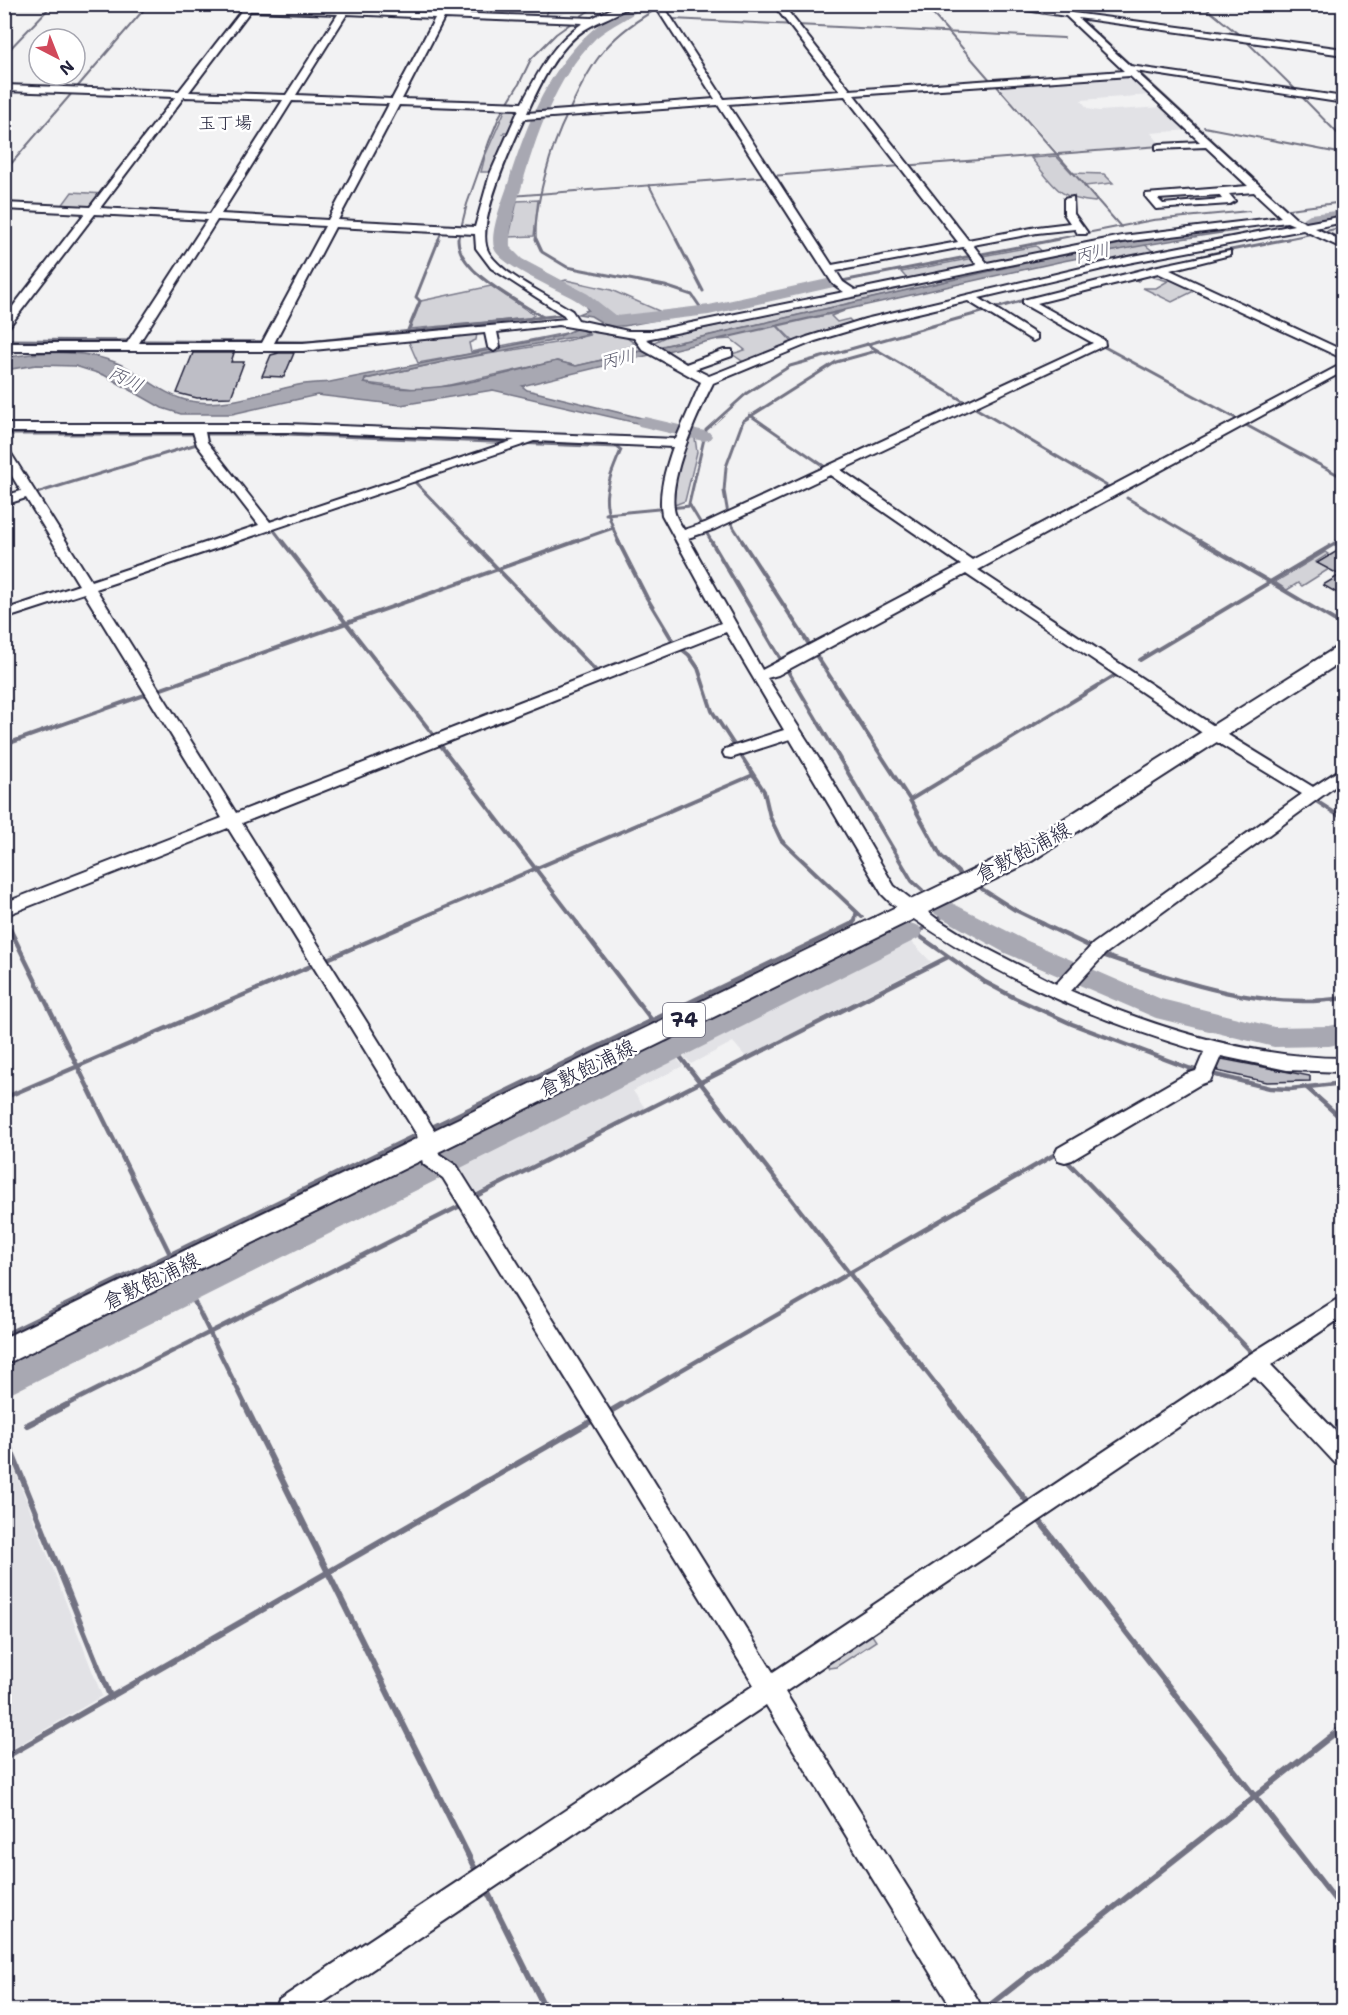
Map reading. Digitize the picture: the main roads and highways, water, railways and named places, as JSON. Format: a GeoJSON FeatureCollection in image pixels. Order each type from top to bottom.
{"type":"FeatureCollection","features":[{"type":"Feature","properties":{"kind":"main road","name":"倉敷飽浦線"},"geometry":{"type":"LineString","coordinates":[[4,1352],[432,1148],[1057,836],[1344,651]]}},
{"type":"Feature","properties":{"kind":"water"},"geometry":{"type":"Polygon","coordinates":[[[1232,227],[1236,231],[1151,244],[1025,269],[522,386],[527,390],[680,428],[676,432],[493,390],[401,405],[317,395],[232,414],[181,414],[162,408],[104,375],[75,366],[36,365],[5,370],[5,358],[50,353],[81,354],[126,367],[181,399],[204,403],[231,401],[298,385],[330,382],[560,336],[578,328],[582,330],[601,322],[591,316],[578,314],[588,310],[581,299],[586,298],[614,317],[668,315],[671,317],[624,326],[601,325],[585,331],[589,334],[452,360],[365,379],[364,383],[388,388],[437,387],[486,379],[557,361],[576,366],[1030,262],[1141,240],[1232,227]]]}},
{"type":"Feature","properties":{"kind":"waterway"},"geometry":{"type":"LineString","coordinates":[[4,55],[53,4]]}},
{"type":"Feature","properties":{"kind":"waterway"},"geometry":{"type":"LineString","coordinates":[[545,17],[551,4]]}},
{"type":"Feature","properties":{"kind":"waterway"},"geometry":{"type":"LineString","coordinates":[[458,240],[467,204],[489,142],[500,115],[531,59],[556,34],[598,4]]}},
{"type":"Feature","properties":{"kind":"waterway"},"geometry":{"type":"LineString","coordinates":[[639,4],[613,18],[592,36],[558,77],[525,153],[506,214],[502,231],[502,248],[516,262],[582,297],[613,321],[709,310],[832,283]]}},
{"type":"Feature","properties":{"kind":"waterway"},"geometry":{"type":"LineString","coordinates":[[924,4],[949,32]]}},
{"type":"Feature","properties":{"kind":"waterway"},"geometry":{"type":"LineString","coordinates":[[1065,4],[1286,208]]}},
{"type":"Feature","properties":{"kind":"waterway"},"geometry":{"type":"LineString","coordinates":[[1201,4],[1242,37]]}},
{"type":"Feature","properties":{"kind":"waterway"},"geometry":{"type":"LineString","coordinates":[[4,172],[147,6]]}},
{"type":"Feature","properties":{"kind":"waterway"},"geometry":{"type":"LineString","coordinates":[[569,111],[586,76],[605,49],[629,27],[662,6]]}},
{"type":"Feature","properties":{"kind":"waterway"},"geometry":{"type":"LineString","coordinates":[[672,19],[949,32]]}},
{"type":"Feature","properties":{"kind":"waterway"},"geometry":{"type":"LineString","coordinates":[[949,32],[1064,38]]}},
{"type":"Feature","properties":{"kind":"waterway"},"geometry":{"type":"LineString","coordinates":[[949,32],[991,81]]}},
{"type":"Feature","properties":{"kind":"waterway"},"geometry":{"type":"LineString","coordinates":[[1244,39],[1298,92]]}},
{"type":"Feature","properties":{"kind":"waterway"},"geometry":{"type":"LineString","coordinates":[[995,84],[1057,154]]}},
{"type":"Feature","properties":{"kind":"waterway"},"geometry":{"type":"LineString","coordinates":[[1300,95],[1344,140]]}},
{"type":"Feature","properties":{"kind":"waterway"},"geometry":{"type":"LineString","coordinates":[[541,194],[555,142],[567,115]]}},
{"type":"Feature","properties":{"kind":"waterway"},"geometry":{"type":"LineString","coordinates":[[1204,127],[1344,154]]}},
{"type":"Feature","properties":{"kind":"waterway"},"geometry":{"type":"LineString","coordinates":[[1057,154],[1160,146]]}},
{"type":"Feature","properties":{"kind":"waterway"},"geometry":{"type":"LineString","coordinates":[[649,185],[1057,154]]}},
{"type":"Feature","properties":{"kind":"waterway"},"geometry":{"type":"LineString","coordinates":[[1057,154],[1120,226]]}},
{"type":"Feature","properties":{"kind":"waterway"},"geometry":{"type":"LineString","coordinates":[[541,194],[649,185]]}},
{"type":"Feature","properties":{"kind":"waterway"},"geometry":{"type":"LineString","coordinates":[[649,185],[677,240]]}},
{"type":"Feature","properties":{"kind":"waterway"},"geometry":{"type":"LineString","coordinates":[[511,196],[541,194]]}},
{"type":"Feature","properties":{"kind":"waterway"},"geometry":{"type":"LineString","coordinates":[[536,239],[537,211],[541,194]]}},
{"type":"Feature","properties":{"kind":"waterway"},"geometry":{"type":"LineString","coordinates":[[1289,209],[1344,202]]}},
{"type":"Feature","properties":{"kind":"waterway"},"geometry":{"type":"LineString","coordinates":[[1120,226],[1153,220],[1249,211]]}},
{"type":"Feature","properties":{"kind":"waterway","name":"丙川"},"geometry":{"type":"LineString","coordinates":[[1310,219],[1344,214]]}},
{"type":"Feature","properties":{"kind":"waterway"},"geometry":{"type":"LineString","coordinates":[[1051,240],[1120,226]]}},
{"type":"Feature","properties":{"kind":"waterway"},"geometry":{"type":"LineString","coordinates":[[1326,231],[1344,227]]}},
{"type":"Feature","properties":{"kind":"waterway"},"geometry":{"type":"LineString","coordinates":[[1322,230],[1344,240],[1341,239]]}},
{"type":"Feature","properties":{"kind":"waterway"},"geometry":{"type":"LineString","coordinates":[[438,240],[442,231]]}},
{"type":"Feature","properties":{"kind":"waterway"},"geometry":{"type":"LineString","coordinates":[[1281,240],[1311,234]]}},
{"type":"Feature","properties":{"kind":"waterway"},"geometry":{"type":"LineString","coordinates":[[408,330],[420,301],[416,297],[439,239]]}},
{"type":"Feature","properties":{"kind":"waterway"},"geometry":{"type":"LineString","coordinates":[[536,239],[542,252],[567,267],[665,286],[692,295],[703,311]]}},
{"type":"Feature","properties":{"kind":"waterway"},"geometry":{"type":"LineString","coordinates":[[676,239],[703,291]]}},
{"type":"Feature","properties":{"kind":"waterway"},"geometry":{"type":"LineString","coordinates":[[832,283],[1059,239]]}},
{"type":"Feature","properties":{"kind":"waterway"},"geometry":{"type":"LineString","coordinates":[[1077,287],[1215,253],[1288,239]]}},
{"type":"Feature","properties":{"kind":"waterway"},"geometry":{"type":"LineString","coordinates":[[458,240],[460,251],[467,263],[478,274],[543,317]]}},
{"type":"Feature","properties":{"kind":"waterway"},"geometry":{"type":"LineString","coordinates":[[867,344],[1028,299]]}},
{"type":"Feature","properties":{"kind":"waterway"},"geometry":{"type":"LineString","coordinates":[[4,340],[308,342],[563,315]]}},
{"type":"Feature","properties":{"kind":"waterway"},"geometry":{"type":"LineString","coordinates":[[712,542],[689,504],[706,430],[747,393],[790,366],[867,344]]}},
{"type":"Feature","properties":{"kind":"waterway"},"geometry":{"type":"LineString","coordinates":[[867,344],[1112,489]]}},
{"type":"Feature","properties":{"kind":"waterway"},"geometry":{"type":"LineString","coordinates":[[1099,344],[1239,420],[1235,422]]}},
{"type":"Feature","properties":{"kind":"waterway"},"geometry":{"type":"LineString","coordinates":[[751,416],[836,362],[876,351]]}},
{"type":"Feature","properties":{"kind":"waterway"},"geometry":{"type":"LineString","coordinates":[[728,514],[724,491],[726,467],[743,421],[751,416]]}},
{"type":"Feature","properties":{"kind":"waterway"},"geometry":{"type":"LineString","coordinates":[[751,416],[828,469]]}},
{"type":"Feature","properties":{"kind":"waterway"},"geometry":{"type":"LineString","coordinates":[[645,422],[703,436]]}},
{"type":"Feature","properties":{"kind":"waterway"},"geometry":{"type":"LineString","coordinates":[[1244,424],[1344,478]]}},
{"type":"Feature","properties":{"kind":"waterway"},"geometry":{"type":"LineString","coordinates":[[4,434],[286,434],[617,447],[621,450],[606,496],[609,514]]}},
{"type":"Feature","properties":{"kind":"waterway"},"geometry":{"type":"LineString","coordinates":[[30,495],[200,443]]}},
{"type":"Feature","properties":{"kind":"waterway"},"geometry":{"type":"LineString","coordinates":[[4,444],[11,455]]}},
{"type":"Feature","properties":{"kind":"waterway"},"geometry":{"type":"LineString","coordinates":[[414,481],[473,542]]}},
{"type":"Feature","properties":{"kind":"waterway"},"geometry":{"type":"LineString","coordinates":[[1127,498],[1202,542]]}},
{"type":"Feature","properties":{"kind":"waterway"},"geometry":{"type":"LineString","coordinates":[[609,514],[690,506]]}},
{"type":"Feature","properties":{"kind":"waterway"},"geometry":{"type":"LineString","coordinates":[[609,514],[613,528]]}},
{"type":"Feature","properties":{"kind":"waterway"},"geometry":{"type":"LineString","coordinates":[[729,520],[743,542]]}},
{"type":"Feature","properties":{"kind":"waterway"},"geometry":{"type":"LineString","coordinates":[[668,525],[677,542]]}},
{"type":"Feature","properties":{"kind":"waterway"},"geometry":{"type":"LineString","coordinates":[[573,542],[613,528]]}},
{"type":"Feature","properties":{"kind":"waterway"},"geometry":{"type":"LineString","coordinates":[[613,528],[619,542]]}},
{"type":"Feature","properties":{"kind":"waterway"},"geometry":{"type":"LineString","coordinates":[[273,529],[283,542]]}},
{"type":"Feature","properties":{"kind":"waterway"},"geometry":{"type":"LineString","coordinates":[[1337,542],[1344,538]]}},
{"type":"Feature","properties":{"kind":"waterway"},"geometry":{"type":"LineString","coordinates":[[282,541],[346,623]]}},
{"type":"Feature","properties":{"kind":"waterway"},"geometry":{"type":"LineString","coordinates":[[471,541],[498,569]]}},
{"type":"Feature","properties":{"kind":"waterway"},"geometry":{"type":"LineString","coordinates":[[498,569],[577,541]]}},
{"type":"Feature","properties":{"kind":"waterway"},"geometry":{"type":"LineString","coordinates":[[618,541],[647,598],[674,643]]}},
{"type":"Feature","properties":{"kind":"waterway"},"geometry":{"type":"LineString","coordinates":[[676,541],[682,552]]}},
{"type":"Feature","properties":{"kind":"waterway"},"geometry":{"type":"LineString","coordinates":[[711,541],[912,881],[922,890]]}},
{"type":"Feature","properties":{"kind":"waterway"},"geometry":{"type":"LineString","coordinates":[[742,541],[910,800]]}},
{"type":"Feature","properties":{"kind":"waterway"},"geometry":{"type":"LineString","coordinates":[[1200,541],[1270,582]]}},
{"type":"Feature","properties":{"kind":"waterway"},"geometry":{"type":"LineString","coordinates":[[1270,582],[1339,541]]}},
{"type":"Feature","properties":{"kind":"waterway"},"geometry":{"type":"LineString","coordinates":[[346,623],[498,569]]}},
{"type":"Feature","properties":{"kind":"waterway"},"geometry":{"type":"LineString","coordinates":[[498,569],[597,672]]}},
{"type":"Feature","properties":{"kind":"waterway"},"geometry":{"type":"LineString","coordinates":[[1140,660],[1270,582]]}},
{"type":"Feature","properties":{"kind":"waterway"},"geometry":{"type":"LineString","coordinates":[[1270,582],[1344,626]]}},
{"type":"Feature","properties":{"kind":"waterway"},"geometry":{"type":"LineString","coordinates":[[4,745],[346,623]]}},
{"type":"Feature","properties":{"kind":"waterway"},"geometry":{"type":"LineString","coordinates":[[346,623],[435,737]]}},
{"type":"Feature","properties":{"kind":"waterway"},"geometry":{"type":"LineString","coordinates":[[679,647],[689,655],[698,668],[712,711],[764,791],[770,817],[781,840],[862,917]]}},
{"type":"Feature","properties":{"kind":"waterway"},"geometry":{"type":"LineString","coordinates":[[910,800],[1119,673]]}},
{"type":"Feature","properties":{"kind":"waterway"},"geometry":{"type":"LineString","coordinates":[[438,742],[535,869]]}},
{"type":"Feature","properties":{"kind":"waterway"},"geometry":{"type":"LineString","coordinates":[[535,869],[753,775]]}},
{"type":"Feature","properties":{"kind":"waterway"},"geometry":{"type":"LineString","coordinates":[[1313,799],[1344,819]]}},
{"type":"Feature","properties":{"kind":"waterway"},"geometry":{"type":"LineString","coordinates":[[910,800],[941,856],[959,873]]}},
{"type":"Feature","properties":{"kind":"waterway"},"geometry":{"type":"LineString","coordinates":[[407,924],[535,869]]}},
{"type":"Feature","properties":{"kind":"waterway"},"geometry":{"type":"LineString","coordinates":[[535,869],[578,924]]}},
{"type":"Feature","properties":{"kind":"waterway"},"geometry":{"type":"LineString","coordinates":[[982,889],[1015,910],[1044,924]]}},
{"type":"Feature","properties":{"kind":"waterway"},"geometry":{"type":"LineString","coordinates":[[944,908],[1014,946],[1156,1008],[1274,1037],[1329,1036],[1344,1033]]}},
{"type":"Feature","properties":{"kind":"waterway"},"geometry":{"type":"LineString","coordinates":[[938,919],[950,911]]}},
{"type":"Feature","properties":{"kind":"waterway"},"geometry":{"type":"LineString","coordinates":[[851,924],[855,921],[856,914]]}},
{"type":"Feature","properties":{"kind":"waterway"},"geometry":{"type":"LineString","coordinates":[[4,917],[7,924]]}},
{"type":"Feature","properties":{"kind":"waterway"},"geometry":{"type":"LineString","coordinates":[[7,923],[78,1066]]}},
{"type":"Feature","properties":{"kind":"waterway"},"geometry":{"type":"LineString","coordinates":[[78,1066],[411,923]]}},
{"type":"Feature","properties":{"kind":"waterway"},"geometry":{"type":"LineString","coordinates":[[577,923],[652,1020]]}},
{"type":"Feature","properties":{"kind":"waterway"},"geometry":{"type":"LineString","coordinates":[[1041,923],[1093,948]]}},
{"type":"Feature","properties":{"kind":"waterway"},"geometry":{"type":"LineString","coordinates":[[652,1020],[851,924]]}},
{"type":"Feature","properties":{"kind":"waterway"},"geometry":{"type":"LineString","coordinates":[[915,934],[924,928]]}},
{"type":"Feature","properties":{"kind":"waterway"},"geometry":{"type":"LineString","coordinates":[[885,930],[894,939]]}},
{"type":"Feature","properties":{"kind":"waterway"},"geometry":{"type":"LineString","coordinates":[[910,932],[915,934]]}},
{"type":"Feature","properties":{"kind":"waterway"},"geometry":{"type":"LineString","coordinates":[[4,1383],[910,932]]}},
{"type":"Feature","properties":{"kind":"waterway"},"geometry":{"type":"LineString","coordinates":[[915,934],[985,982],[1015,998],[1072,1024],[1191,1069]]}},
{"type":"Feature","properties":{"kind":"waterway"},"geometry":{"type":"LineString","coordinates":[[1100,954],[1190,983],[1251,997],[1313,1001],[1344,998]]}},
{"type":"Feature","properties":{"kind":"waterway"},"geometry":{"type":"LineString","coordinates":[[700,1082],[948,957]]}},
{"type":"Feature","properties":{"kind":"waterway"},"geometry":{"type":"LineString","coordinates":[[428,1129],[652,1020]]}},
{"type":"Feature","properties":{"kind":"waterway"},"geometry":{"type":"LineString","coordinates":[[667,1040],[700,1082]]}},
{"type":"Feature","properties":{"kind":"waterway"},"geometry":{"type":"LineString","coordinates":[[4,1098],[78,1066]]}},
{"type":"Feature","properties":{"kind":"waterway"},"geometry":{"type":"LineString","coordinates":[[78,1066],[170,1254]]}},
{"type":"Feature","properties":{"kind":"waterway"},"geometry":{"type":"LineString","coordinates":[[1185,1077],[1191,1069]]}},
{"type":"Feature","properties":{"kind":"waterway"},"geometry":{"type":"LineString","coordinates":[[1191,1069],[1270,1088],[1306,1087]]}},
{"type":"Feature","properties":{"kind":"waterway"},"geometry":{"type":"LineString","coordinates":[[474,1197],[700,1082]]}},
{"type":"Feature","properties":{"kind":"waterway"},"geometry":{"type":"LineString","coordinates":[[700,1082],[849,1273]]}},
{"type":"Feature","properties":{"kind":"waterway"},"geometry":{"type":"LineString","coordinates":[[1306,1087],[1344,1083]]}},
{"type":"Feature","properties":{"kind":"waterway"},"geometry":{"type":"LineString","coordinates":[[1306,1087],[1344,1121]]}},
{"type":"Feature","properties":{"kind":"waterway"},"geometry":{"type":"LineString","coordinates":[[170,1254],[420,1133]]}},
{"type":"Feature","properties":{"kind":"waterway"},"geometry":{"type":"LineString","coordinates":[[849,1273],[1059,1152]]}},
{"type":"Feature","properties":{"kind":"waterway"},"geometry":{"type":"LineString","coordinates":[[1064,1158],[1256,1357]]}},
{"type":"Feature","properties":{"kind":"waterway"},"geometry":{"type":"LineString","coordinates":[[210,1332],[462,1205]]}},
{"type":"Feature","properties":{"kind":"waterway"},"geometry":{"type":"LineString","coordinates":[[4,1335],[170,1254]]}},
{"type":"Feature","properties":{"kind":"waterway"},"geometry":{"type":"LineString","coordinates":[[619,1406],[849,1273]]}},
{"type":"Feature","properties":{"kind":"waterway"},"geometry":{"type":"LineString","coordinates":[[849,1273],[953,1406]]}},
{"type":"Feature","properties":{"kind":"waterway"},"geometry":{"type":"LineString","coordinates":[[181,1277],[187,1292]]}},
{"type":"Feature","properties":{"kind":"waterway"},"geometry":{"type":"LineString","coordinates":[[189,1291],[210,1332]]}},
{"type":"Feature","properties":{"kind":"waterway"},"geometry":{"type":"LineString","coordinates":[[64,1406],[210,1332]]}},
{"type":"Feature","properties":{"kind":"waterway"},"geometry":{"type":"LineString","coordinates":[[210,1332],[246,1406]]}},
{"type":"Feature","properties":{"kind":"waterway"},"geometry":{"type":"LineString","coordinates":[[27,1425],[67,1405]]}},
{"type":"Feature","properties":{"kind":"waterway"},"geometry":{"type":"LineString","coordinates":[[245,1405],[328,1572]]}},
{"type":"Feature","properties":{"kind":"waterway"},"geometry":{"type":"LineString","coordinates":[[609,1412],[621,1405]]}},
{"type":"Feature","properties":{"kind":"waterway"},"geometry":{"type":"LineString","coordinates":[[952,1405],[1029,1504]]}},
{"type":"Feature","properties":{"kind":"waterway"},"geometry":{"type":"LineString","coordinates":[[328,1572],[595,1419]]}},
{"type":"Feature","properties":{"kind":"waterway"},"geometry":{"type":"LineString","coordinates":[[4,1433],[110,1696]]}},
{"type":"Feature","properties":{"kind":"waterway"},"geometry":{"type":"LineString","coordinates":[[1038,1519],[1255,1797]]}},
{"type":"Feature","properties":{"kind":"waterway"},"geometry":{"type":"LineString","coordinates":[[4,1758],[328,1572]]}},
{"type":"Feature","properties":{"kind":"waterway"},"geometry":{"type":"LineString","coordinates":[[328,1572],[478,1875]]}},
{"type":"Feature","properties":{"kind":"waterway"},"geometry":{"type":"LineString","coordinates":[[1255,1797],[1344,1726]]}},
{"type":"Feature","properties":{"kind":"waterway"},"geometry":{"type":"LineString","coordinates":[[984,2010],[1255,1797]]}},
{"type":"Feature","properties":{"kind":"waterway"},"geometry":{"type":"LineString","coordinates":[[1255,1797],[1344,1911]]}},
{"type":"Feature","properties":{"kind":"waterway"},"geometry":{"type":"LineString","coordinates":[[486,1889],[546,2010]]}},
{"type":"Feature","properties":{"kind":"waterway"},"geometry":{"type":"LineString","coordinates":[[270,2010],[280,2004]]}},
{"type":"Feature","properties":{"kind":"district","name":"玉丁場"},"geometry":{"type":"Point","coordinates":[225,123]}}]}
